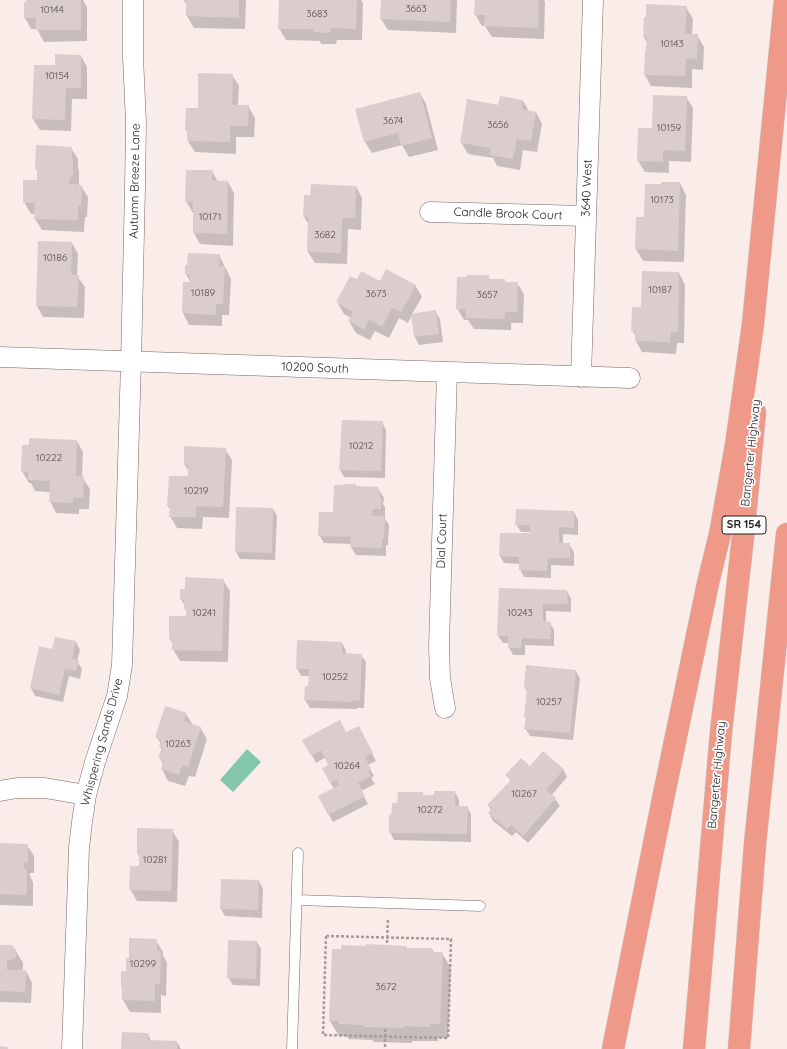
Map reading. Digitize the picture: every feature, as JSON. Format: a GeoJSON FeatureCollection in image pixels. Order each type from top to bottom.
{"type":"FeatureCollection","features":[{"type":"Feature","properties":{"kind":"highway"},"geometry":{"type":"LineString","coordinates":[[613,1049],[667,779],[708,583],[720,534],[736,445],[753,324],[785,0]]}},
{"type":"Feature","properties":{"kind":"highway","name":"Bangerter Highway"},"geometry":{"type":"LineString","coordinates":[[694,1049],[721,732],[743,536],[759,371],[768,260],[785,0]]}},
{"type":"Feature","properties":{"kind":"highway"},"geometry":{"type":"LineString","coordinates":[[739,1049],[756,837],[787,534]]}},
{"type":"Feature","properties":{"kind":"street","name":"Autumn Breeze Lane"},"geometry":{"type":"LineString","coordinates":[[132,362],[136,122],[133,56],[133,0]]}},
{"type":"Feature","properties":{"kind":"street","name":"3640 West"},"geometry":{"type":"LineString","coordinates":[[581,377],[593,0]]}},
{"type":"Feature","properties":{"kind":"street","name":"Candle Brook Court"},"geometry":{"type":"LineString","coordinates":[[430,212],[586,216]]}},
{"type":"Feature","properties":{"kind":"street","name":"10200 South"},"geometry":{"type":"LineString","coordinates":[[0,357],[630,378]]}},
{"type":"Feature","properties":{"kind":"street","name":"Whispering Sands Drive"},"geometry":{"type":"LineString","coordinates":[[72,1049],[79,848],[86,795],[95,762],[117,696],[122,665],[132,362]]}},
{"type":"Feature","properties":{"kind":"street","name":"Dial Court"},"geometry":{"type":"LineString","coordinates":[[445,708],[440,678],[439,646],[447,372]]}},
{"type":"Feature","properties":{"kind":"street"},"geometry":{"type":"LineString","coordinates":[[0,791],[17,788],[45,788],[86,795]]}},
{"type":"Feature","properties":{"kind":"lane"},"geometry":{"type":"LineString","coordinates":[[292,1049],[298,853]]}},
{"type":"Feature","properties":{"kind":"lane"},"geometry":{"type":"LineString","coordinates":[[296,900],[480,906]]}},
{"type":"Feature","properties":{"kind":"path"},"geometry":{"type":"LineString","coordinates":[[387,943],[388,918]]}},
{"type":"Feature","properties":{"kind":"path"},"geometry":{"type":"LineString","coordinates":[[326,936],[451,939],[448,1038],[386,1037],[323,1035],[326,936]]}},
{"type":"Feature","properties":{"kind":"path"},"geometry":{"type":"LineString","coordinates":[[385,1029],[385,1049]]}},
{"type":"Feature","properties":{"kind":"shaded area"},"geometry":{"type":"Polygon","coordinates":[[[247,749],[261,762],[233,792],[220,780],[247,749]]]}},
{"type":"Feature","properties":{"kind":"building"},"geometry":{"type":"Polygon","coordinates":[[[26,0],[81,0],[81,30],[36,30],[36,18],[24,18],[24,2],[26,2],[26,0]]]}},
{"type":"Feature","properties":{"kind":"building"},"geometry":{"type":"Polygon","coordinates":[[[186,0],[239,0],[239,18],[186,16],[186,0]]]}},
{"type":"Feature","properties":{"kind":"building"},"geometry":{"type":"Polygon","coordinates":[[[279,0],[357,0],[356,29],[331,28],[330,33],[314,32],[314,29],[278,29],[279,0]]]}},
{"type":"Feature","properties":{"kind":"building"},"geometry":{"type":"Polygon","coordinates":[[[381,0],[451,0],[450,22],[380,19],[381,0]]]}},
{"type":"Feature","properties":{"kind":"building"},"geometry":{"type":"Polygon","coordinates":[[[475,0],[539,0],[538,28],[484,26],[485,15],[474,15],[475,0]]]}},
{"type":"Feature","properties":{"kind":"building"},"geometry":{"type":"Polygon","coordinates":[[[646,4],[687,6],[685,34],[698,34],[697,59],[686,58],[685,76],[644,75],[647,37],[643,37],[646,4]]]}},
{"type":"Feature","properties":{"kind":"building"},"geometry":{"type":"Polygon","coordinates":[[[55,54],[81,55],[81,88],[66,88],[65,120],[32,119],[34,65],[55,65],[55,54]]]}},
{"type":"Feature","properties":{"kind":"building"},"geometry":{"type":"Polygon","coordinates":[[[198,73],[233,74],[232,105],[249,105],[248,126],[230,126],[230,142],[187,141],[187,130],[185,130],[186,108],[198,108],[198,73]]]}},
{"type":"Feature","properties":{"kind":"building"},"geometry":{"type":"Polygon","coordinates":[[[420,92],[432,138],[401,146],[398,133],[364,142],[355,109],[420,92]]]}},
{"type":"Feature","properties":{"kind":"building"},"geometry":{"type":"Polygon","coordinates":[[[653,95],[687,96],[685,151],[663,150],[663,162],[637,161],[638,128],[652,128],[653,95]]]}},
{"type":"Feature","properties":{"kind":"building"},"geometry":{"type":"Polygon","coordinates":[[[500,96],[523,100],[522,109],[536,112],[531,141],[517,139],[513,159],[490,155],[491,148],[460,143],[467,99],[498,105],[500,96]]]}},
{"type":"Feature","properties":{"kind":"building"},"geometry":{"type":"Polygon","coordinates":[[[36,145],[72,147],[73,177],[70,177],[69,184],[82,185],[81,206],[78,206],[78,220],[34,219],[35,203],[23,203],[23,180],[37,180],[37,169],[35,169],[36,145]]]}},
{"type":"Feature","properties":{"kind":"building"},"geometry":{"type":"Polygon","coordinates":[[[186,170],[213,170],[212,180],[228,181],[227,234],[193,233],[193,202],[185,201],[186,170]]]}},
{"type":"Feature","properties":{"kind":"building"},"geometry":{"type":"Polygon","coordinates":[[[661,182],[680,182],[678,251],[635,249],[636,217],[644,217],[645,184],[661,184],[661,182]]]}},
{"type":"Feature","properties":{"kind":"building"},"geometry":{"type":"Polygon","coordinates":[[[311,184],[356,186],[355,218],[342,218],[341,253],[307,252],[308,217],[303,217],[304,195],[310,195],[311,184]]]}},
{"type":"Feature","properties":{"kind":"building"},"geometry":{"type":"Polygon","coordinates":[[[38,241],[72,242],[71,274],[79,275],[77,307],[36,306],[38,241]]]}},
{"type":"Feature","properties":{"kind":"building"},"geometry":{"type":"Polygon","coordinates":[[[188,253],[220,254],[219,266],[225,266],[223,304],[216,304],[216,315],[182,313],[183,282],[190,282],[190,275],[185,275],[185,265],[187,265],[188,253]]]}},
{"type":"Feature","properties":{"kind":"building"},"geometry":{"type":"Polygon","coordinates":[[[386,269],[416,285],[401,312],[392,308],[382,327],[369,320],[364,329],[348,321],[353,312],[336,302],[350,276],[357,279],[361,271],[380,281],[386,269]]]}},
{"type":"Feature","properties":{"kind":"building"},"geometry":{"type":"Polygon","coordinates":[[[642,271],[679,272],[678,332],[671,332],[670,342],[635,341],[635,331],[631,331],[632,307],[641,307],[642,271]]]}},
{"type":"Feature","properties":{"kind":"building"},"geometry":{"type":"Polygon","coordinates":[[[467,275],[489,275],[488,279],[505,279],[505,282],[518,282],[517,312],[505,312],[504,319],[466,318],[466,309],[456,309],[457,277],[467,277],[467,275]]]}},
{"type":"Feature","properties":{"kind":"building"},"geometry":{"type":"Polygon","coordinates":[[[436,310],[439,334],[414,337],[411,314],[436,310]]]}},
{"type":"Feature","properties":{"kind":"building"},"geometry":{"type":"Polygon","coordinates":[[[342,420],[383,421],[381,471],[339,470],[342,420]]]}},
{"type":"Feature","properties":{"kind":"building"},"geometry":{"type":"Polygon","coordinates":[[[29,438],[77,440],[76,476],[84,476],[83,498],[73,498],[73,503],[49,502],[50,481],[28,480],[28,472],[21,472],[22,445],[29,445],[29,438]]]}},
{"type":"Feature","properties":{"kind":"building"},"geometry":{"type":"Polygon","coordinates":[[[184,446],[226,448],[223,507],[196,506],[196,517],[169,517],[170,506],[167,506],[169,476],[188,476],[188,465],[184,465],[184,446]]]}},
{"type":"Feature","properties":{"kind":"building"},"geometry":{"type":"Polygon","coordinates":[[[344,484],[378,487],[380,490],[381,509],[373,509],[372,516],[385,516],[382,548],[350,547],[351,537],[318,536],[319,512],[333,512],[334,485],[344,484]]]}},
{"type":"Feature","properties":{"kind":"building"},"geometry":{"type":"Polygon","coordinates":[[[236,507],[273,508],[272,553],[235,552],[236,507]]]}},
{"type":"Feature","properties":{"kind":"building"},"geometry":{"type":"Polygon","coordinates":[[[516,509],[574,511],[574,528],[559,527],[559,543],[570,543],[570,558],[548,558],[547,571],[519,570],[519,557],[499,556],[500,533],[530,533],[530,525],[515,525],[516,509]]]}},
{"type":"Feature","properties":{"kind":"building"},"geometry":{"type":"Polygon","coordinates":[[[185,577],[224,579],[222,651],[172,650],[172,639],[169,639],[169,616],[186,616],[184,600],[180,599],[180,589],[185,589],[185,577]]]}},
{"type":"Feature","properties":{"kind":"building"},"geometry":{"type":"Polygon","coordinates":[[[499,588],[567,590],[568,604],[543,604],[543,621],[551,622],[550,639],[522,638],[521,648],[508,648],[508,636],[497,636],[499,588]]]}},
{"type":"Feature","properties":{"kind":"building"},"geometry":{"type":"Polygon","coordinates":[[[55,637],[76,641],[72,659],[79,660],[76,671],[65,669],[59,695],[30,688],[39,646],[52,649],[55,637]]]}},
{"type":"Feature","properties":{"kind":"building"},"geometry":{"type":"Polygon","coordinates":[[[297,640],[342,642],[342,653],[362,654],[360,701],[304,700],[305,686],[308,686],[309,669],[296,669],[297,640]]]}},
{"type":"Feature","properties":{"kind":"building"},"geometry":{"type":"Polygon","coordinates":[[[526,665],[576,670],[570,733],[524,729],[527,688],[524,687],[526,665]]]}},
{"type":"Feature","properties":{"kind":"building"},"geometry":{"type":"Polygon","coordinates":[[[165,706],[187,713],[184,721],[201,727],[188,767],[182,765],[179,775],[161,769],[164,759],[158,758],[162,747],[159,747],[161,740],[157,739],[158,737],[155,737],[165,706]]]}},
{"type":"Feature","properties":{"kind":"building"},"geometry":{"type":"Polygon","coordinates":[[[340,720],[346,732],[359,726],[373,753],[365,757],[371,769],[368,770],[371,776],[358,783],[365,796],[328,815],[318,796],[339,785],[337,780],[330,783],[322,768],[328,765],[321,750],[311,756],[302,740],[340,720]]]}},
{"type":"Feature","properties":{"kind":"building"},"geometry":{"type":"Polygon","coordinates":[[[543,751],[564,769],[546,790],[556,798],[523,836],[511,825],[507,829],[488,813],[492,808],[487,805],[511,780],[505,775],[521,758],[530,766],[543,751]]]}},
{"type":"Feature","properties":{"kind":"building"},"geometry":{"type":"Polygon","coordinates":[[[434,791],[455,791],[455,806],[468,806],[467,834],[389,833],[389,814],[391,815],[392,803],[397,803],[398,792],[423,792],[423,795],[434,795],[434,791]]]}},
{"type":"Feature","properties":{"kind":"building"},"geometry":{"type":"Polygon","coordinates":[[[137,828],[173,829],[171,891],[129,890],[130,866],[139,866],[139,854],[137,854],[137,828]]]}},
{"type":"Feature","properties":{"kind":"building"},"geometry":{"type":"Polygon","coordinates":[[[0,843],[28,844],[28,862],[24,862],[24,869],[27,869],[27,895],[0,894],[0,843]]]}},
{"type":"Feature","properties":{"kind":"building"},"geometry":{"type":"Polygon","coordinates":[[[221,879],[259,880],[258,910],[220,909],[221,879]]]}},
{"type":"Feature","properties":{"kind":"building"},"geometry":{"type":"Polygon","coordinates":[[[129,938],[157,939],[157,951],[161,951],[160,984],[155,984],[155,1001],[122,1000],[121,971],[126,971],[126,958],[129,958],[129,938]]]}},
{"type":"Feature","properties":{"kind":"building"},"geometry":{"type":"Polygon","coordinates":[[[228,940],[257,941],[256,979],[227,978],[228,940]]]}},
{"type":"Feature","properties":{"kind":"building"},"geometry":{"type":"Polygon","coordinates":[[[366,944],[407,946],[407,948],[432,948],[432,952],[443,952],[440,1024],[429,1024],[430,1027],[364,1027],[364,1025],[339,1024],[339,1021],[329,1021],[332,949],[341,949],[341,945],[366,946],[366,944]]]}},
{"type":"Feature","properties":{"kind":"building"},"geometry":{"type":"Polygon","coordinates":[[[0,945],[12,945],[16,950],[16,957],[7,961],[7,970],[26,970],[25,992],[0,991],[0,945]]]}},
{"type":"Feature","properties":{"kind":"building"},"geometry":{"type":"Polygon","coordinates":[[[122,1032],[148,1033],[148,1040],[177,1041],[177,1049],[121,1049],[122,1032]]]}},
{"type":"Feature","properties":{"kind":"building"},"geometry":{"type":"Polygon","coordinates":[[[0,1046],[8,1047],[8,1049],[0,1049],[0,1046]]]}}]}
